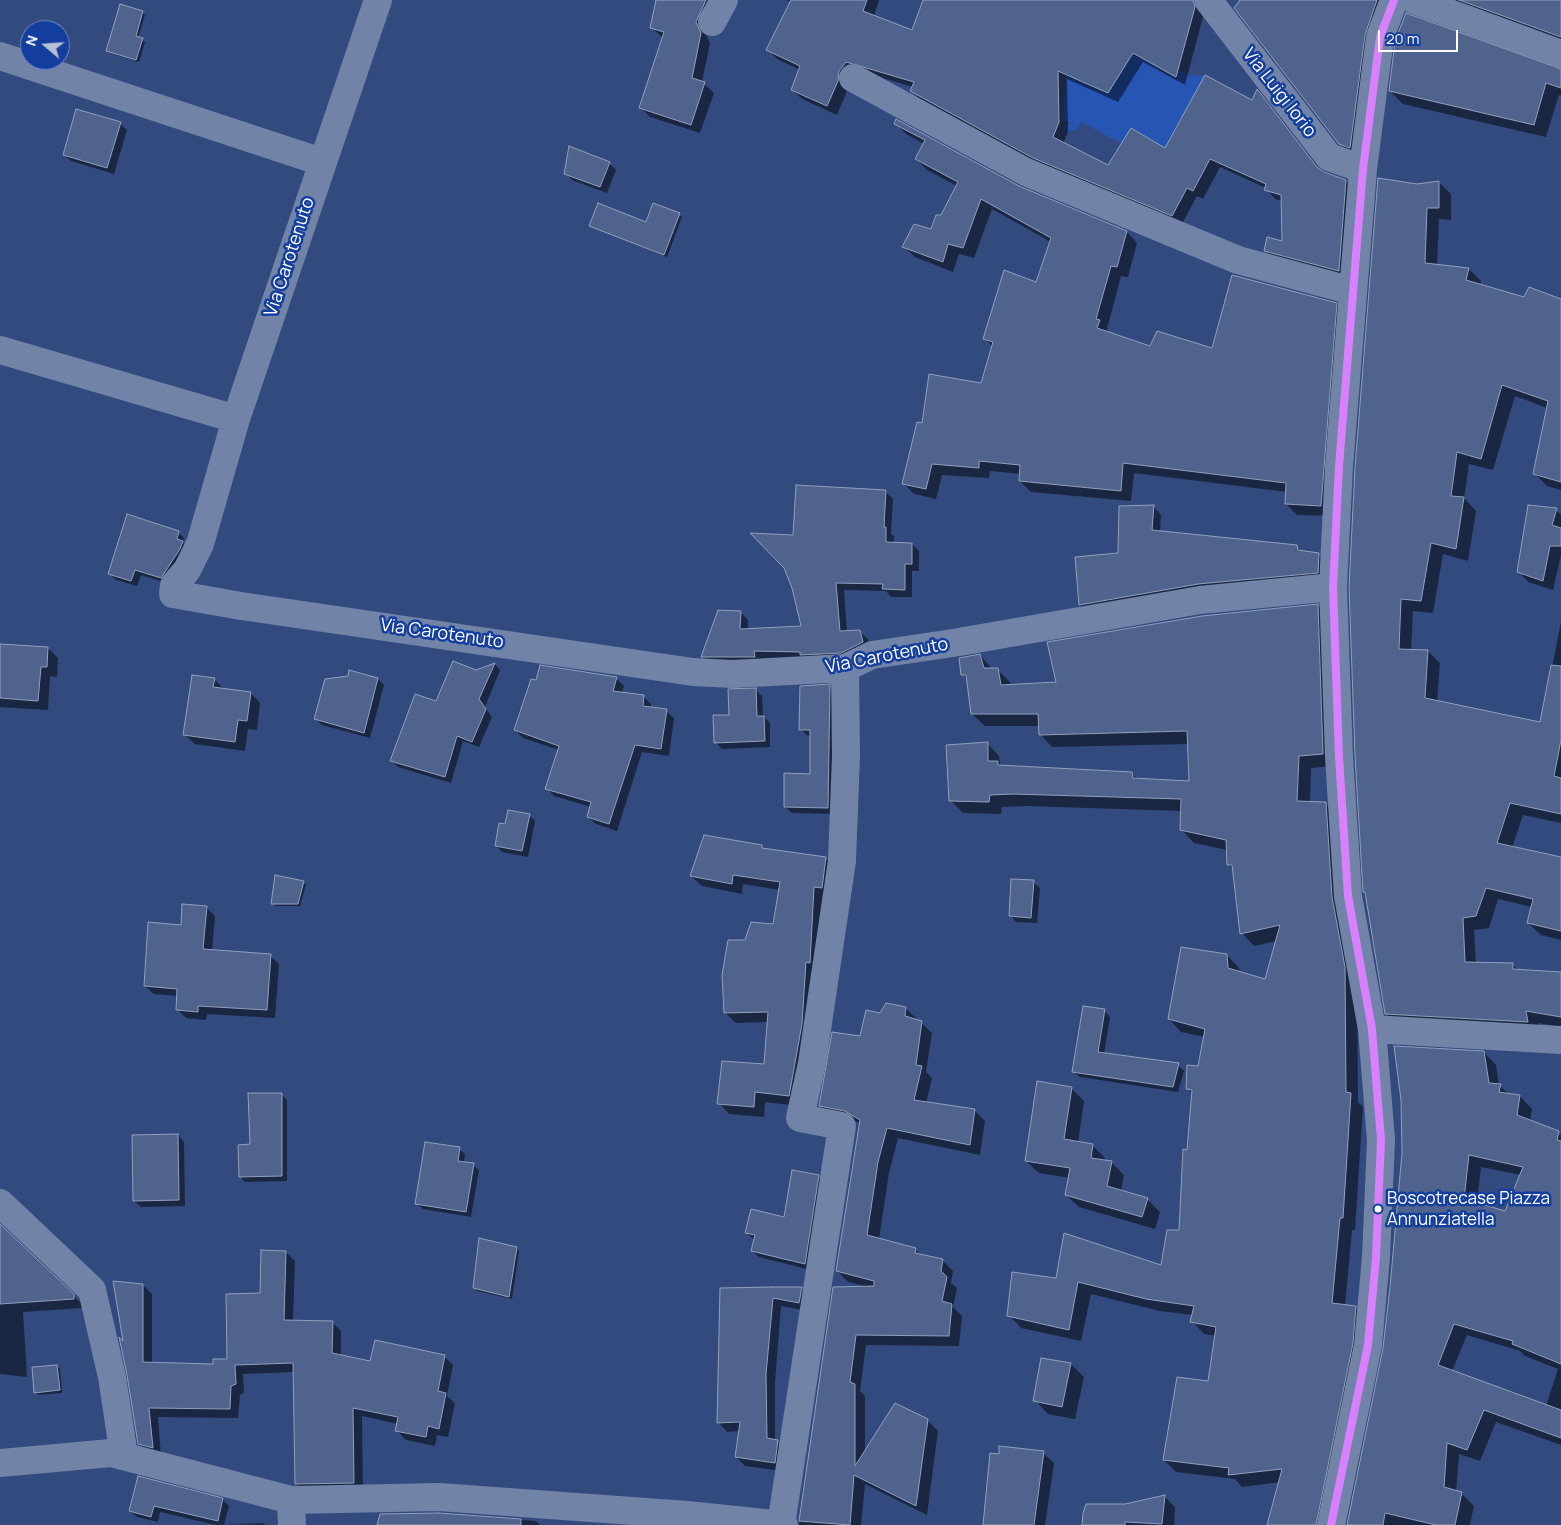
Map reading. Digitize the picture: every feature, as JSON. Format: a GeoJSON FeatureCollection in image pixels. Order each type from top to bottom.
{"type":"FeatureCollection","features":[{"type":"Feature","properties":{"kind":"street","name":"Via Carotenuto"},"geometry":{"type":"LineString","coordinates":[[378,0],[236,419],[200,544],[187,570],[174,585],[173,594],[232,605],[693,672],[733,674],[845,668],[872,655],[953,643],[1200,600],[1333,587]]}},
{"type":"Feature","properties":{"kind":"street","name":"Via Luigi Iorio"},"geometry":{"type":"LineString","coordinates":[[1208,0],[1328,157],[1363,169]]}},
{"type":"Feature","properties":{"kind":"street"},"geometry":{"type":"LineString","coordinates":[[1331,1525],[1368,1345],[1376,1257],[1381,1140],[1372,1029],[1348,896],[1339,757],[1333,587],[1339,466],[1363,169],[1380,37],[1394,0]]}},
{"type":"Feature","properties":{"kind":"street"},"geometry":{"type":"LineString","coordinates":[[1414,0],[1561,54]]}},
{"type":"Feature","properties":{"kind":"street"},"geometry":{"type":"LineString","coordinates":[[0,56],[322,162]]}},
{"type":"Feature","properties":{"kind":"street"},"geometry":{"type":"LineString","coordinates":[[853,78],[1026,172],[1238,260],[1353,291]]}},
{"type":"Feature","properties":{"kind":"street"},"geometry":{"type":"LineString","coordinates":[[0,350],[236,419]]}},
{"type":"Feature","properties":{"kind":"street"},"geometry":{"type":"LineString","coordinates":[[0,1463],[111,1453],[291,1512],[439,1497],[687,1515],[782,1525],[842,1126],[800,1118],[812,1063],[828,945],[841,870],[846,756],[845,668]]}},
{"type":"Feature","properties":{"kind":"street"},"geometry":{"type":"LineString","coordinates":[[1372,1029],[1561,1040]]}},
{"type":"Feature","properties":{"kind":"street"},"geometry":{"type":"LineString","coordinates":[[0,1203],[92,1290],[112,1377],[124,1456]]}},
{"type":"Feature","properties":{"kind":"shaded area"},"geometry":{"type":"Polygon","coordinates":[[[1130,55],[1142,58],[1167,72],[1169,68],[1193,76],[1205,75],[1133,205],[1130,204],[1136,191],[1115,158],[1121,143],[1081,122],[1077,130],[1066,132],[1070,122],[1062,120],[1067,74],[1102,90],[1110,90],[1130,55]]]}},
{"type":"Feature","properties":{"kind":"building"},"geometry":{"type":"Polygon","coordinates":[[[656,0],[706,0],[696,22],[701,33],[692,78],[705,82],[691,125],[639,108],[664,32],[650,28],[656,0]]]}},
{"type":"Feature","properties":{"kind":"building"},"geometry":{"type":"Polygon","coordinates":[[[791,0],[867,0],[863,11],[912,30],[923,0],[1193,0],[1195,7],[1176,77],[1133,53],[1108,93],[1058,71],[1059,122],[1053,137],[1108,165],[1131,128],[1165,148],[1205,75],[1252,100],[1257,89],[1317,167],[1324,172],[1346,180],[1339,271],[1264,251],[1267,237],[1282,241],[1281,195],[1264,190],[1266,184],[1210,159],[1193,191],[1187,188],[1172,216],[1033,158],[910,91],[914,82],[846,62],[839,71],[838,81],[827,106],[791,90],[800,66],[766,50],[791,0]]]}},
{"type":"Feature","properties":{"kind":"building"},"geometry":{"type":"Polygon","coordinates":[[[1240,0],[1377,0],[1365,35],[1350,148],[1339,144],[1234,8],[1240,0]]]}},
{"type":"Feature","properties":{"kind":"building"},"geometry":{"type":"Polygon","coordinates":[[[1459,0],[1561,0],[1561,37],[1459,0]]]}},
{"type":"Feature","properties":{"kind":"building"},"geometry":{"type":"Polygon","coordinates":[[[120,4],[143,11],[136,36],[143,38],[136,60],[106,51],[120,4]]]}},
{"type":"Feature","properties":{"kind":"building"},"geometry":{"type":"Polygon","coordinates":[[[1406,13],[1561,69],[1561,88],[1546,83],[1534,125],[1389,91],[1395,41],[1406,13]]]}},
{"type":"Feature","properties":{"kind":"building"},"geometry":{"type":"Polygon","coordinates":[[[76,109],[121,122],[107,168],[63,155],[76,109]]]}},
{"type":"Feature","properties":{"kind":"building"},"geometry":{"type":"Polygon","coordinates":[[[896,119],[1019,186],[1127,231],[1117,267],[1111,266],[1096,319],[1100,320],[1097,328],[1150,346],[1157,331],[1212,348],[1232,275],[1337,303],[1321,506],[1285,504],[1286,483],[1123,463],[1121,491],[1019,481],[1020,465],[979,461],[979,468],[932,464],[926,489],[902,484],[917,422],[922,423],[929,374],[981,383],[993,342],[983,339],[1004,270],[1036,282],[1051,238],[981,199],[963,248],[948,244],[943,262],[902,247],[914,224],[931,229],[936,215],[941,215],[958,182],[915,159],[925,140],[894,124],[896,119]]]}},
{"type":"Feature","properties":{"kind":"building"},"geometry":{"type":"Polygon","coordinates":[[[569,146],[610,162],[600,187],[564,174],[569,146]]]}},
{"type":"Feature","properties":{"kind":"building"},"geometry":{"type":"Polygon","coordinates":[[[1378,178],[1417,184],[1439,181],[1439,208],[1427,208],[1425,263],[1469,268],[1466,280],[1524,297],[1529,287],[1561,299],[1561,482],[1533,474],[1548,401],[1502,385],[1481,459],[1457,452],[1451,496],[1464,497],[1456,549],[1431,543],[1421,601],[1401,599],[1399,649],[1428,650],[1425,698],[1540,722],[1551,665],[1561,666],[1561,740],[1554,776],[1561,778],[1561,814],[1510,803],[1497,843],[1561,857],[1561,931],[1527,923],[1533,899],[1486,888],[1476,916],[1463,918],[1465,962],[1513,963],[1513,969],[1561,972],[1561,1017],[1526,1011],[1528,1022],[1385,1014],[1365,892],[1363,892],[1355,756],[1349,587],[1355,467],[1378,178]]]}},
{"type":"Feature","properties":{"kind":"building"},"geometry":{"type":"Polygon","coordinates":[[[598,203],[646,222],[653,203],[680,213],[664,255],[589,226],[598,203]]]}},
{"type":"Feature","properties":{"kind":"building"},"geometry":{"type":"Polygon","coordinates":[[[796,485],[886,490],[884,527],[886,527],[886,542],[912,543],[912,564],[905,564],[905,590],[882,589],[883,584],[836,583],[840,631],[860,630],[863,642],[841,653],[800,655],[800,652],[754,651],[755,657],[701,657],[718,610],[741,611],[740,629],[801,626],[792,588],[784,568],[750,533],[793,535],[796,485]]]}},
{"type":"Feature","properties":{"kind":"building"},"geometry":{"type":"Polygon","coordinates":[[[1154,505],[1152,530],[1297,545],[1298,550],[1319,553],[1318,573],[1198,584],[1079,605],[1075,557],[1118,553],[1119,506],[1154,505]]]}},
{"type":"Feature","properties":{"kind":"building"},"geometry":{"type":"Polygon","coordinates":[[[1528,505],[1557,508],[1552,525],[1561,528],[1561,546],[1550,546],[1543,581],[1517,572],[1528,505]]]}},
{"type":"Feature","properties":{"kind":"building"},"geometry":{"type":"Polygon","coordinates":[[[127,514],[179,531],[177,539],[183,541],[180,549],[161,578],[135,570],[131,581],[108,574],[127,514]]]}},
{"type":"Feature","properties":{"kind":"building"},"geometry":{"type":"Polygon","coordinates":[[[1318,604],[1323,754],[1299,756],[1297,801],[1326,802],[1332,897],[1345,967],[1346,1092],[1351,1093],[1343,1218],[1340,1218],[1332,1303],[1356,1306],[1353,1343],[1316,1525],[1267,1525],[1282,1469],[1228,1475],[1229,1468],[1163,1460],[1177,1377],[1208,1381],[1216,1327],[1190,1322],[1194,1306],[1146,1299],[1078,1282],[1069,1330],[1007,1316],[1012,1272],[1056,1278],[1064,1233],[1161,1265],[1167,1230],[1179,1230],[1183,1149],[1187,1150],[1192,1090],[1186,1089],[1187,1065],[1198,1066],[1205,1029],[1168,1019],[1181,947],[1227,954],[1228,968],[1265,979],[1280,925],[1240,934],[1232,865],[1227,865],[1226,840],[1180,830],[1181,799],[1013,794],[990,795],[989,802],[949,801],[946,745],[988,742],[988,761],[998,761],[998,765],[1132,772],[1133,778],[1189,781],[1187,731],[1039,735],[1038,714],[971,714],[966,675],[961,675],[959,658],[980,654],[984,668],[998,668],[1001,685],[1056,682],[1047,642],[1202,616],[1318,604]]]}},
{"type":"Feature","properties":{"kind":"building"},"geometry":{"type":"Polygon","coordinates":[[[0,644],[48,647],[47,667],[41,667],[38,701],[0,698],[0,644]]]}},
{"type":"Feature","properties":{"kind":"building"},"geometry":{"type":"Polygon","coordinates":[[[453,661],[476,670],[495,663],[479,699],[486,709],[472,742],[457,736],[445,777],[390,761],[415,694],[436,701],[453,661]]]}},
{"type":"Feature","properties":{"kind":"building"},"geometry":{"type":"Polygon","coordinates":[[[540,665],[617,677],[613,691],[644,695],[643,706],[667,709],[661,749],[635,745],[609,824],[587,817],[591,802],[545,789],[559,746],[514,730],[531,679],[536,680],[540,665]]]}},
{"type":"Feature","properties":{"kind":"building"},"geometry":{"type":"Polygon","coordinates":[[[349,670],[378,678],[364,733],[314,719],[325,679],[348,676],[349,670]]]}},
{"type":"Feature","properties":{"kind":"building"},"geometry":{"type":"Polygon","coordinates":[[[192,675],[215,678],[213,687],[251,692],[247,721],[238,720],[235,742],[183,735],[192,675]]]}},
{"type":"Feature","properties":{"kind":"building"},"geometry":{"type":"Polygon","coordinates":[[[830,684],[828,808],[784,807],[784,773],[810,774],[810,730],[799,730],[800,686],[830,684]]]}},
{"type":"Feature","properties":{"kind":"building"},"geometry":{"type":"Polygon","coordinates":[[[756,688],[757,716],[764,716],[765,741],[714,743],[713,715],[729,715],[728,689],[756,688]]]}},
{"type":"Feature","properties":{"kind":"building"},"geometry":{"type":"Polygon","coordinates":[[[508,810],[530,814],[522,851],[495,846],[499,823],[505,824],[508,810]]]}},
{"type":"Feature","properties":{"kind":"building"},"geometry":{"type":"Polygon","coordinates":[[[704,835],[762,845],[762,848],[826,857],[822,888],[814,887],[810,963],[806,962],[802,1024],[789,1096],[755,1092],[754,1107],[717,1104],[722,1061],[764,1064],[768,1012],[724,1013],[722,975],[728,940],[745,940],[751,922],[773,924],[780,882],[733,875],[732,884],[690,876],[704,835]]]}},
{"type":"Feature","properties":{"kind":"building"},"geometry":{"type":"Polygon","coordinates":[[[275,875],[304,881],[298,904],[271,904],[275,875]]]}},
{"type":"Feature","properties":{"kind":"building"},"geometry":{"type":"Polygon","coordinates":[[[1011,879],[1034,880],[1031,918],[1009,916],[1011,879]]]}},
{"type":"Feature","properties":{"kind":"building"},"geometry":{"type":"Polygon","coordinates":[[[182,904],[207,906],[203,949],[271,954],[267,1010],[198,1006],[198,1012],[176,1010],[177,989],[144,986],[148,922],[181,925],[182,904]]]}},
{"type":"Feature","properties":{"kind":"building"},"geometry":{"type":"Polygon","coordinates":[[[886,1003],[906,1007],[905,1016],[922,1021],[916,1065],[922,1066],[914,1100],[975,1109],[970,1145],[887,1128],[878,1162],[867,1235],[916,1248],[915,1253],[943,1259],[941,1271],[947,1277],[942,1301],[952,1304],[949,1336],[856,1335],[850,1382],[855,1384],[855,1466],[895,1403],[928,1419],[916,1506],[854,1475],[850,1525],[799,1521],[833,1287],[874,1286],[874,1281],[836,1271],[860,1120],[845,1111],[819,1106],[832,1032],[860,1036],[866,1010],[880,1013],[886,1003]]]}},
{"type":"Feature","properties":{"kind":"building"},"geometry":{"type":"Polygon","coordinates":[[[1083,1006],[1105,1009],[1098,1052],[1179,1063],[1173,1087],[1072,1072],[1083,1006]]]}},
{"type":"Feature","properties":{"kind":"building"},"geometry":{"type":"Polygon","coordinates":[[[1394,1046],[1484,1051],[1489,1083],[1501,1084],[1499,1092],[1520,1095],[1517,1115],[1559,1131],[1557,1140],[1561,1141],[1561,1364],[1512,1344],[1513,1341],[1454,1324],[1438,1365],[1561,1410],[1561,1438],[1484,1410],[1467,1450],[1447,1443],[1444,1487],[1462,1492],[1455,1525],[1436,1525],[1385,1513],[1383,1525],[1347,1525],[1383,1348],[1402,1153],[1401,1100],[1394,1046]],[[1469,1155],[1464,1199],[1505,1211],[1523,1167],[1469,1155]]]}},
{"type":"Feature","properties":{"kind":"building"},"geometry":{"type":"Polygon","coordinates":[[[1037,1081],[1072,1087],[1064,1139],[1093,1144],[1091,1158],[1112,1161],[1107,1186],[1148,1198],[1142,1217],[1065,1195],[1070,1168],[1025,1161],[1037,1081]]]}},
{"type":"Feature","properties":{"kind":"building"},"geometry":{"type":"Polygon","coordinates":[[[248,1093],[282,1093],[282,1176],[239,1177],[238,1145],[250,1144],[248,1093]]]}},
{"type":"Feature","properties":{"kind":"building"},"geometry":{"type":"Polygon","coordinates":[[[178,1134],[179,1200],[133,1201],[132,1135],[178,1134]]]}},
{"type":"Feature","properties":{"kind":"building"},"geometry":{"type":"Polygon","coordinates":[[[425,1142],[460,1147],[458,1161],[474,1163],[466,1212],[415,1204],[425,1142]]]}},
{"type":"Feature","properties":{"kind":"building"},"geometry":{"type":"Polygon","coordinates":[[[792,1170],[819,1175],[805,1264],[751,1251],[755,1235],[745,1233],[751,1209],[784,1217],[792,1170]]]}},
{"type":"Feature","properties":{"kind":"building"},"geometry":{"type":"Polygon","coordinates":[[[0,1224],[74,1294],[74,1299],[0,1304],[0,1224]]]}},
{"type":"Feature","properties":{"kind":"building"},"geometry":{"type":"Polygon","coordinates":[[[479,1238],[517,1247],[509,1297],[473,1288],[479,1238]]]}},
{"type":"Feature","properties":{"kind":"building"},"geometry":{"type":"Polygon","coordinates":[[[261,1250],[286,1251],[284,1320],[333,1321],[332,1353],[370,1361],[375,1340],[445,1355],[438,1391],[446,1393],[439,1429],[428,1426],[426,1437],[395,1431],[398,1417],[353,1408],[354,1483],[295,1484],[293,1363],[235,1365],[236,1384],[231,1386],[230,1409],[149,1408],[153,1448],[138,1444],[119,1337],[123,1341],[113,1281],[143,1284],[143,1362],[213,1364],[213,1359],[227,1359],[226,1294],[260,1293],[261,1250]]]}},
{"type":"Feature","properties":{"kind":"building"},"geometry":{"type":"Polygon","coordinates":[[[802,1287],[799,1303],[773,1298],[766,1374],[767,1438],[778,1440],[775,1463],[735,1457],[740,1422],[717,1423],[720,1288],[802,1287]]]}},
{"type":"Feature","properties":{"kind":"building"},"geometry":{"type":"Polygon","coordinates":[[[1041,1358],[1071,1363],[1062,1407],[1033,1401],[1041,1358]]]}},
{"type":"Feature","properties":{"kind":"building"},"geometry":{"type":"Polygon","coordinates":[[[57,1365],[60,1390],[34,1393],[32,1367],[57,1365]]]}},
{"type":"Feature","properties":{"kind":"building"},"geometry":{"type":"Polygon","coordinates":[[[999,1446],[1044,1451],[1034,1525],[983,1525],[990,1453],[999,1454],[999,1446]]]}},
{"type":"Feature","properties":{"kind":"building"},"geometry":{"type":"Polygon","coordinates":[[[138,1476],[223,1498],[218,1521],[154,1506],[151,1517],[129,1511],[138,1476]]]}},
{"type":"Feature","properties":{"kind":"building"},"geometry":{"type":"Polygon","coordinates":[[[1165,1495],[1162,1524],[1125,1522],[1125,1525],[1082,1525],[1086,1504],[1125,1504],[1165,1495]]]}},
{"type":"Feature","properties":{"kind":"building"},"geometry":{"type":"Polygon","coordinates":[[[439,1513],[521,1519],[521,1525],[377,1525],[380,1514],[439,1513]]]}},
{"type":"Feature","properties":{"kind":"transit line"},"geometry":{"type":"LineString","coordinates":[[1331,1525],[1368,1345],[1376,1257],[1381,1140],[1372,1029],[1348,896],[1339,757],[1333,587],[1339,466],[1363,169],[1380,37],[1394,0]]}},
{"type":"Feature","properties":{"kind":"place","name":"Boscotrecase Piazza Annunziatella"},"geometry":{"type":"Point","coordinates":[1378,1209]}}]}
